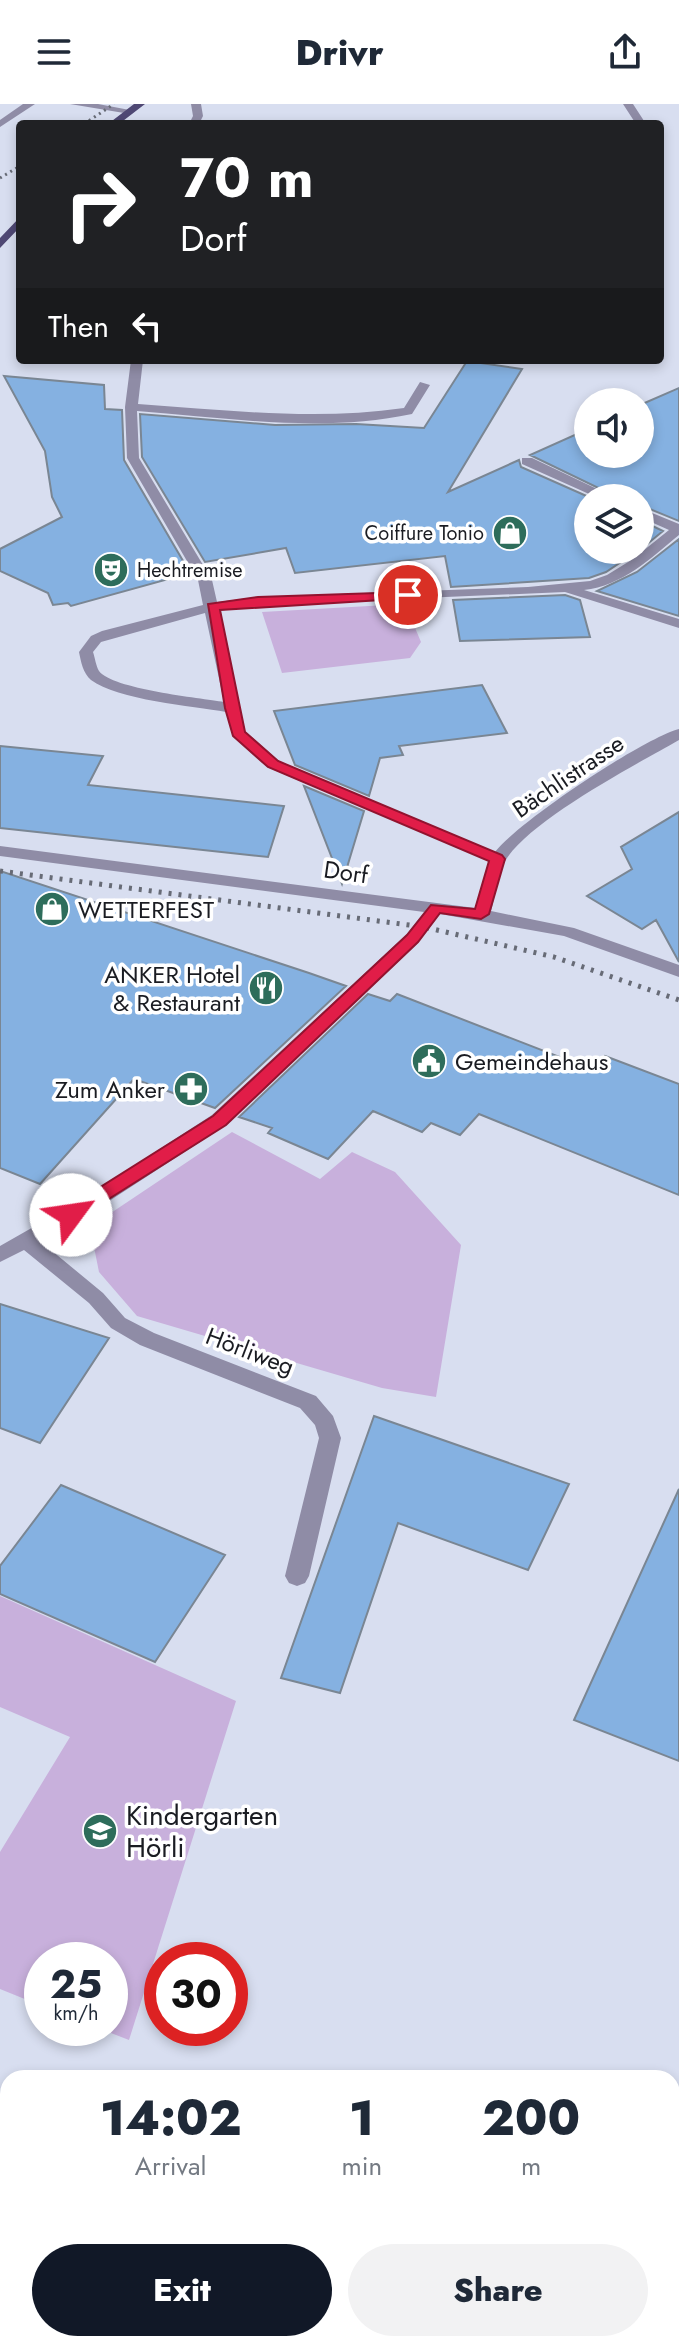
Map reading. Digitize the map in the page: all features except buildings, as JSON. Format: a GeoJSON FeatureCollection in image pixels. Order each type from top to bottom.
{"type":"FeatureCollection","features":[{"type":"Feature","properties":{"kind":"main road"},"geometry":{"type":"LineString","coordinates":[[118,120],[135,107]]}},
{"type":"Feature","properties":{"kind":"main road"},"geometry":{"type":"LineString","coordinates":[[0,245],[16,225]]}},
{"type":"Feature","properties":{"kind":"street"},"geometry":{"type":"LineString","coordinates":[[0,124],[30,104]]}},
{"type":"Feature","properties":{"kind":"street"},"geometry":{"type":"LineString","coordinates":[[75,104],[135,107]]}},
{"type":"Feature","properties":{"kind":"street"},"geometry":{"type":"LineString","coordinates":[[628,104],[641,120]]}},
{"type":"Feature","properties":{"kind":"street"},"geometry":{"type":"LineString","coordinates":[[136,364],[131,407],[133,458],[205,580],[238,733],[273,764],[497,859],[481,914]]}},
{"type":"Feature","properties":{"kind":"street"},"geometry":{"type":"LineString","coordinates":[[131,407],[324,419],[378,417],[408,411],[424,385]]}},
{"type":"Feature","properties":{"kind":"street"},"geometry":{"type":"LineString","coordinates":[[527,461],[578,484]]}},
{"type":"Feature","properties":{"kind":"street"},"geometry":{"type":"LineString","coordinates":[[654,518],[678,528]]}},
{"type":"Feature","properties":{"kind":"street"},"geometry":{"type":"LineString","coordinates":[[232,708],[173,698],[104,680],[91,670],[86,652],[96,639],[107,634],[213,607],[258,601],[565,589],[592,585],[612,578],[678,528]]}},
{"type":"Feature","properties":{"kind":"street"},"geometry":{"type":"LineString","coordinates":[[565,589],[679,624]]}},
{"type":"Feature","properties":{"kind":"street","name":"Bächlistrasse"},"geometry":{"type":"LineString","coordinates":[[497,859],[553,811],[630,761],[679,734]]}},
{"type":"Feature","properties":{"kind":"street","name":"Dorf"},"geometry":{"type":"LineString","coordinates":[[0,851],[481,914],[568,932],[679,971]]}},
{"type":"Feature","properties":{"kind":"street"},"geometry":{"type":"LineString","coordinates":[[0,1255],[93,1202],[219,1120],[418,933],[436,908]]}},
{"type":"Feature","properties":{"kind":"street","name":"Hörliweg"},"geometry":{"type":"LineString","coordinates":[[25,1240],[96,1298],[118,1323],[147,1339],[308,1402],[325,1422],[330,1438],[297,1576]]}},
{"type":"Feature","properties":{"kind":"shaded area"},"geometry":{"type":"Polygon","coordinates":[[[405,604],[421,642],[410,658],[282,673],[262,612],[405,604]]]}},
{"type":"Feature","properties":{"kind":"shaded area"},"geometry":{"type":"Polygon","coordinates":[[[232,1132],[320,1179],[352,1152],[395,1172],[461,1245],[436,1397],[382,1388],[137,1316],[99,1272],[90,1227],[232,1132]]]}},
{"type":"Feature","properties":{"kind":"shaded area"},"geometry":{"type":"Polygon","coordinates":[[[0,1596],[236,1701],[160,1942],[144,1942],[144,1992],[129,2040],[128,1942],[24,1942],[24,1999],[0,1989],[0,1852],[70,1737],[0,1707],[0,1596]]]}},
{"type":"Feature","properties":{"kind":"railway"},"geometry":{"type":"LineString","coordinates":[[90,120],[114,104]]}},
{"type":"Feature","properties":{"kind":"railway"},"geometry":{"type":"LineString","coordinates":[[0,178],[16,168]]}},
{"type":"Feature","properties":{"kind":"railway"},"geometry":{"type":"LineString","coordinates":[[0,871],[424,927],[554,957],[679,1000]]}},
{"type":"Feature","properties":{"kind":"place","name":"Coiffure Tonio"},"geometry":{"type":"Point","coordinates":[510,533]}},
{"type":"Feature","properties":{"kind":"place","name":"Hechtremise"},"geometry":{"type":"Point","coordinates":[111,570]}},
{"type":"Feature","properties":{"kind":"place","name":"WETTERFEST"},"geometry":{"type":"Point","coordinates":[52,909]}},
{"type":"Feature","properties":{"kind":"place","name":"ANKER Hotel & Restaurant"},"geometry":{"type":"Point","coordinates":[266,988]}},
{"type":"Feature","properties":{"kind":"place","name":"Gemeindehaus"},"geometry":{"type":"Point","coordinates":[429,1061]}},
{"type":"Feature","properties":{"kind":"place","name":"Zum Anker"},"geometry":{"type":"Point","coordinates":[191,1089]}},
{"type":"Feature","properties":{"kind":"place","name":"Kindergarten Hörli"},"geometry":{"type":"Point","coordinates":[100,1831]}},
{"type":"Feature","properties":{"kind":"route"},"geometry":{"type":"LineString","coordinates":[[71,1215],[219,1120],[412,939],[436,908],[481,914],[497,859],[273,764],[238,733],[232,708],[213,607],[258,601],[408,595]]}}]}
